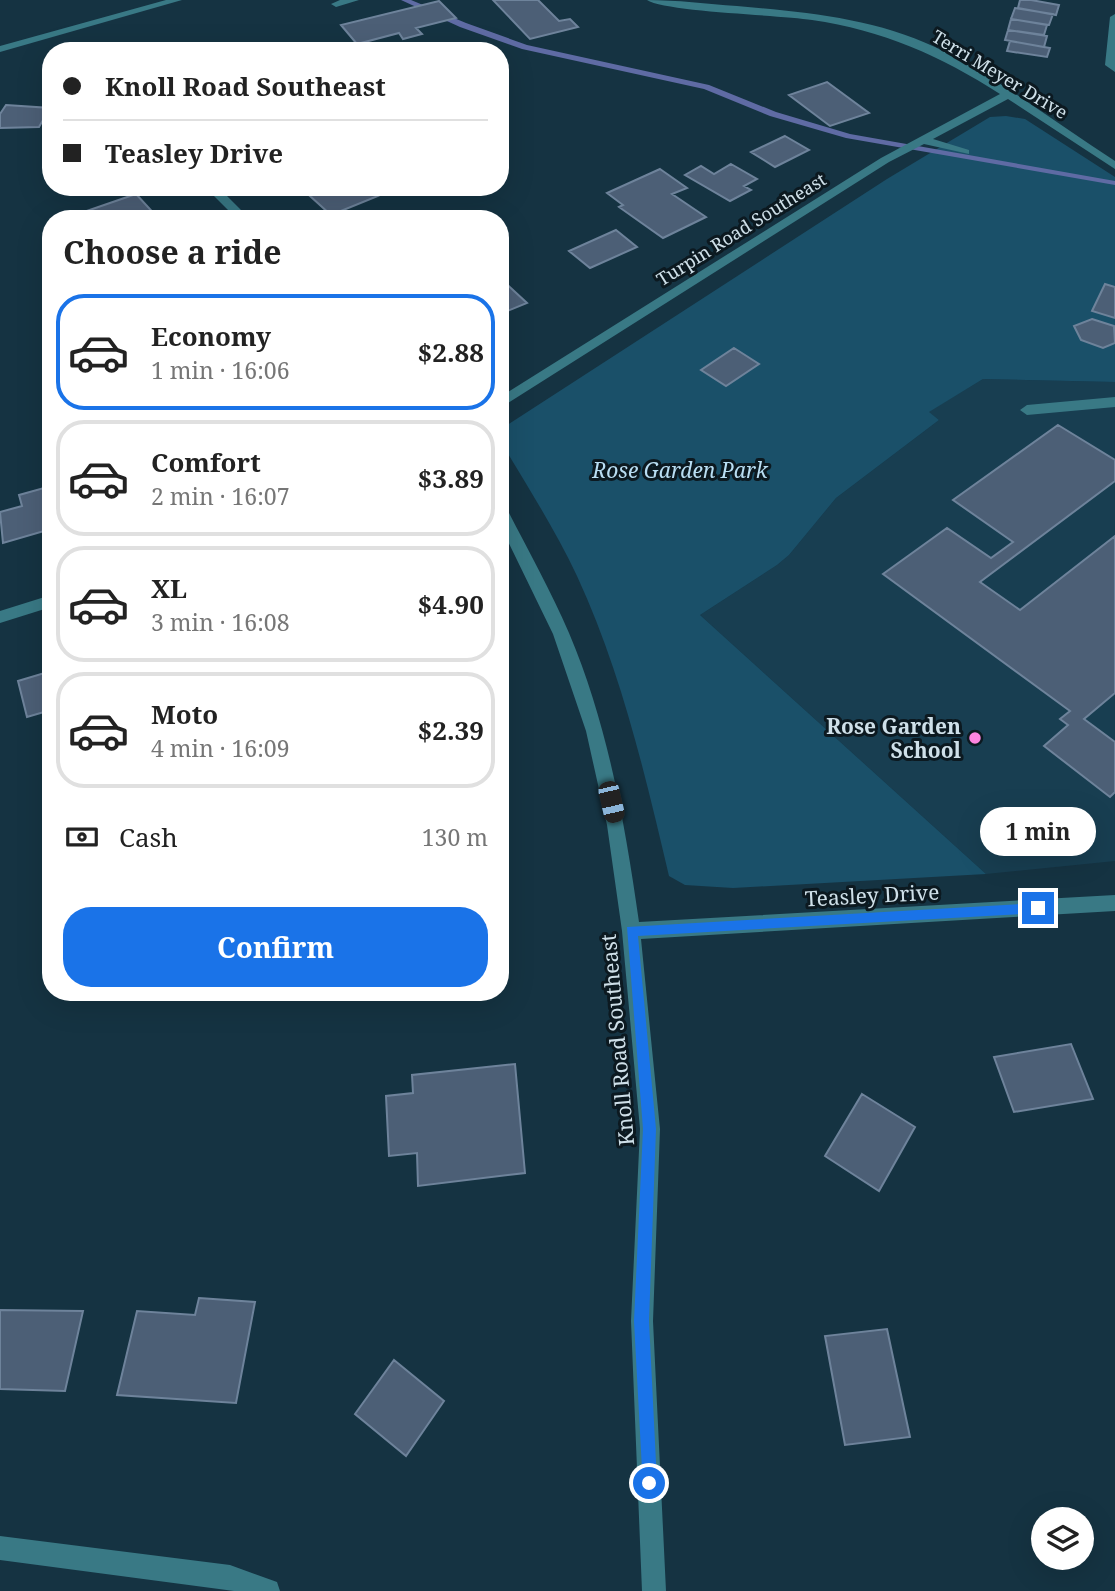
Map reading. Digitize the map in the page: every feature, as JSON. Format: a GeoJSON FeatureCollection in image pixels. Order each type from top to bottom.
{"type":"FeatureCollection","features":[{"type":"Feature","properties":{"kind":"street"},"geometry":{"type":"LineString","coordinates":[[0,49],[177,0]]}},
{"type":"Feature","properties":{"kind":"street"},"geometry":{"type":"LineString","coordinates":[[337,4],[354,0]]}},
{"type":"Feature","properties":{"kind":"street","name":"Terri Meyer Drive"},"geometry":{"type":"LineString","coordinates":[[654,0],[796,15],[899,36],[943,55],[1115,166]]}},
{"type":"Feature","properties":{"kind":"street"},"geometry":{"type":"LineString","coordinates":[[1115,17],[1110,65],[1115,69]]}},
{"type":"Feature","properties":{"kind":"street","name":"Turpin Road Southeast"},"geometry":{"type":"LineString","coordinates":[[509,398],[885,160],[1007,95]]}},
{"type":"Feature","properties":{"kind":"street"},"geometry":{"type":"LineString","coordinates":[[924,139],[965,152]]}},
{"type":"Feature","properties":{"kind":"street"},"geometry":{"type":"LineString","coordinates":[[220,196],[235,210]]}},
{"type":"Feature","properties":{"kind":"street"},"geometry":{"type":"LineString","coordinates":[[1027,410],[1115,402]]}},
{"type":"Feature","properties":{"kind":"street","name":"Knoll Road Southeast"},"geometry":{"type":"LineString","coordinates":[[509,527],[561,634],[594,731],[616,825],[631,931],[650,1129],[642,1321],[654,1591]]}},
{"type":"Feature","properties":{"kind":"street"},"geometry":{"type":"LineString","coordinates":[[0,617],[42,604]]}},
{"type":"Feature","properties":{"kind":"street","name":"Teasley Drive"},"geometry":{"type":"LineString","coordinates":[[631,931],[1115,903]]}},
{"type":"Feature","properties":{"kind":"street"},"geometry":{"type":"LineString","coordinates":[[0,1548],[230,1577],[268,1591]]}},
{"type":"Feature","properties":{"kind":"shaded area","name":"Rose Garden School"},"geometry":{"type":"Polygon","coordinates":[[[983,379],[1115,382],[1115,861],[986,874],[700,615],[789,555],[836,498],[939,420],[928,412],[983,379]]]}},
{"type":"Feature","properties":{"kind":"green space","name":"Rose Garden Park"},"geometry":{"type":"Polygon","coordinates":[[[990,117],[1025,119],[1115,177],[1115,382],[983,379],[929,412],[939,420],[836,498],[789,555],[700,615],[986,874],[733,888],[685,885],[669,876],[651,799],[607,649],[577,576],[509,456],[509,424],[887,179],[990,117]]]}},
{"type":"Feature","properties":{"kind":"building"},"geometry":{"type":"Polygon","coordinates":[[[493,0],[538,0],[559,21],[570,19],[578,27],[530,39],[493,0]]]}},
{"type":"Feature","properties":{"kind":"building"},"geometry":{"type":"Polygon","coordinates":[[[1020,0],[1059,5],[1056,15],[1018,8],[1020,0]]]}},
{"type":"Feature","properties":{"kind":"building"},"geometry":{"type":"Polygon","coordinates":[[[439,1],[456,18],[416,28],[422,34],[403,39],[399,33],[365,42],[355,42],[341,25],[439,1]]]}},
{"type":"Feature","properties":{"kind":"building"},"geometry":{"type":"Polygon","coordinates":[[[1015,8],[1053,14],[1049,25],[1011,19],[1015,8]]]}},
{"type":"Feature","properties":{"kind":"building"},"geometry":{"type":"Polygon","coordinates":[[[1011,19],[1047,25],[1044,35],[1008,30],[1011,19]]]}},
{"type":"Feature","properties":{"kind":"building"},"geometry":{"type":"Polygon","coordinates":[[[1008,30],[1047,36],[1044,47],[1005,40],[1008,30]]]}},
{"type":"Feature","properties":{"kind":"building"},"geometry":{"type":"Polygon","coordinates":[[[1010,41],[1050,48],[1047,57],[1007,51],[1010,41]]]}},
{"type":"Feature","properties":{"kind":"building"},"geometry":{"type":"Polygon","coordinates":[[[827,82],[869,113],[830,126],[789,95],[827,82]]]}},
{"type":"Feature","properties":{"kind":"building"},"geometry":{"type":"Polygon","coordinates":[[[6,105],[42,107],[42,122],[39,127],[0,128],[0,114],[6,105]]]}},
{"type":"Feature","properties":{"kind":"building"},"geometry":{"type":"Polygon","coordinates":[[[785,136],[809,150],[775,167],[751,152],[785,136]]]}},
{"type":"Feature","properties":{"kind":"building"},"geometry":{"type":"Polygon","coordinates":[[[731,164],[757,179],[744,186],[751,190],[730,201],[685,175],[701,166],[714,174],[731,164]]]}},
{"type":"Feature","properties":{"kind":"building"},"geometry":{"type":"Polygon","coordinates":[[[660,169],[687,188],[672,194],[706,217],[663,238],[619,207],[623,205],[607,193],[660,169]]]}},
{"type":"Feature","properties":{"kind":"building"},"geometry":{"type":"Polygon","coordinates":[[[130,196],[138,196],[151,210],[90,210],[130,196]]]}},
{"type":"Feature","properties":{"kind":"building"},"geometry":{"type":"Polygon","coordinates":[[[310,196],[378,196],[343,210],[325,210],[310,196]]]}},
{"type":"Feature","properties":{"kind":"building"},"geometry":{"type":"Polygon","coordinates":[[[616,230],[637,247],[590,268],[569,251],[616,230]]]}},
{"type":"Feature","properties":{"kind":"building"},"geometry":{"type":"Polygon","coordinates":[[[1105,284],[1115,287],[1115,318],[1092,311],[1105,284]]]}},
{"type":"Feature","properties":{"kind":"building"},"geometry":{"type":"Polygon","coordinates":[[[509,286],[527,303],[509,310],[509,286]]]}},
{"type":"Feature","properties":{"kind":"building"},"geometry":{"type":"Polygon","coordinates":[[[1092,319],[1114,326],[1115,343],[1103,348],[1081,340],[1074,326],[1092,319]]]}},
{"type":"Feature","properties":{"kind":"building"},"geometry":{"type":"Polygon","coordinates":[[[734,348],[759,364],[726,386],[701,370],[734,348]]]}},
{"type":"Feature","properties":{"kind":"building"},"geometry":{"type":"Polygon","coordinates":[[[1058,425],[1115,460],[1115,481],[980,582],[1020,610],[1115,536],[1115,693],[1084,719],[1115,742],[1115,792],[1110,797],[1044,746],[1068,725],[1060,719],[1070,711],[883,574],[947,528],[991,558],[1013,542],[953,500],[1058,425]]]}},
{"type":"Feature","properties":{"kind":"building"},"geometry":{"type":"Polygon","coordinates":[[[42,489],[42,532],[3,543],[0,512],[22,506],[19,495],[42,489]]]}},
{"type":"Feature","properties":{"kind":"building"},"geometry":{"type":"Polygon","coordinates":[[[42,674],[42,713],[27,717],[18,681],[42,674]]]}},
{"type":"Feature","properties":{"kind":"building"},"geometry":{"type":"Polygon","coordinates":[[[1071,1044],[1093,1099],[1014,1112],[994,1057],[1071,1044]]]}},
{"type":"Feature","properties":{"kind":"building"},"geometry":{"type":"Polygon","coordinates":[[[515,1064],[525,1173],[418,1186],[417,1153],[389,1156],[386,1096],[413,1093],[412,1075],[515,1064]]]}},
{"type":"Feature","properties":{"kind":"building"},"geometry":{"type":"Polygon","coordinates":[[[862,1094],[915,1127],[879,1191],[825,1156],[862,1094]]]}},
{"type":"Feature","properties":{"kind":"building"},"geometry":{"type":"Polygon","coordinates":[[[199,1298],[255,1302],[236,1403],[117,1395],[137,1311],[195,1315],[199,1298]]]}},
{"type":"Feature","properties":{"kind":"building"},"geometry":{"type":"Polygon","coordinates":[[[0,1310],[83,1311],[65,1391],[0,1389],[0,1310]]]}},
{"type":"Feature","properties":{"kind":"building"},"geometry":{"type":"Polygon","coordinates":[[[887,1329],[910,1437],[845,1445],[825,1336],[887,1329]]]}},
{"type":"Feature","properties":{"kind":"building"},"geometry":{"type":"Polygon","coordinates":[[[394,1360],[444,1401],[406,1456],[355,1414],[394,1360]]]}},
{"type":"Feature","properties":{"kind":"waterway"},"geometry":{"type":"LineString","coordinates":[[405,0],[463,25],[525,47],[706,87],[773,114],[849,136],[1115,183]]}},
{"type":"Feature","properties":{"kind":"place","name":"Rose Garden School"},"geometry":{"type":"Point","coordinates":[975,738]}},
{"type":"Feature","properties":{"kind":"route"},"geometry":{"type":"LineString","coordinates":[[649,1483],[642,1321],[650,1129],[631,931],[1038,908]]}}]}
